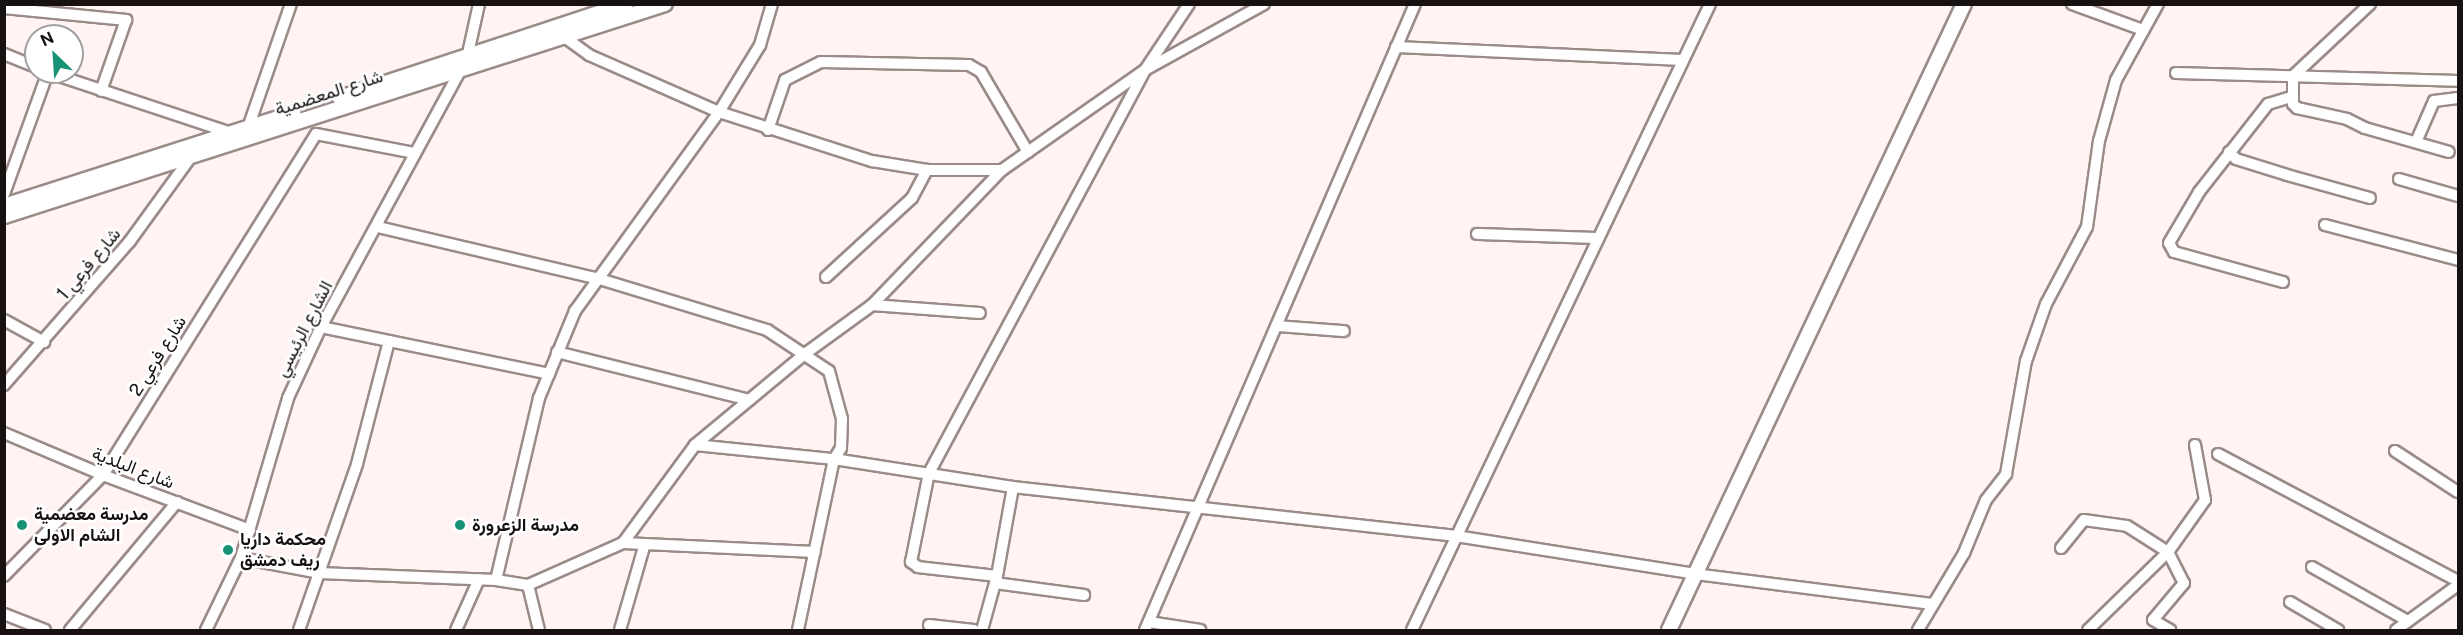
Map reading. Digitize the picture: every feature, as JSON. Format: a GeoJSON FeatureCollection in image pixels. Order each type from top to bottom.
{"type":"FeatureCollection","features":[{"type":"Feature","properties":{"kind":"main road","name":"شارع المعضمية"},"geometry":{"type":"LineString","coordinates":[[4,216],[458,72],[626,4]]}},
{"type":"Feature","properties":{"kind":"main road","name":"شارع المعضمية"},"geometry":{"type":"LineString","coordinates":[[4,206],[467,58],[542,37],[562,36],[665,4]]}},
{"type":"Feature","properties":{"kind":"main road"},"geometry":{"type":"LineString","coordinates":[[1669,630],[1964,4]]}},
{"type":"Feature","properties":{"kind":"street"},"geometry":{"type":"LineString","coordinates":[[248,128],[291,4]]}},
{"type":"Feature","properties":{"kind":"street"},"geometry":{"type":"LineString","coordinates":[[467,58],[479,4]]}},
{"type":"Feature","properties":{"kind":"street"},"geometry":{"type":"LineString","coordinates":[[496,580],[539,398],[575,311],[596,278],[719,112],[760,45],[772,4]]}},
{"type":"Feature","properties":{"kind":"street"},"geometry":{"type":"LineString","coordinates":[[1084,595],[918,567],[911,562],[929,473],[1145,70],[1189,4]]}},
{"type":"Feature","properties":{"kind":"street"},"geometry":{"type":"LineString","coordinates":[[242,558],[318,573],[479,579],[528,585],[623,543],[695,445],[806,353],[872,305],[1002,170],[1145,70],[1264,4]]}},
{"type":"Feature","properties":{"kind":"street"},"geometry":{"type":"LineString","coordinates":[[1200,630],[1147,626],[1416,4]]}},
{"type":"Feature","properties":{"kind":"street"},"geometry":{"type":"LineString","coordinates":[[1412,630],[1710,4]]}},
{"type":"Feature","properties":{"kind":"street"},"geometry":{"type":"LineString","coordinates":[[2072,4],[2143,30]]}},
{"type":"Feature","properties":{"kind":"street"},"geometry":{"type":"LineString","coordinates":[[1918,630],[1964,553],[1986,500],[2006,474],[2026,361],[2046,303],[2086,227],[2102,131],[2116,80],[2158,4]]}},
{"type":"Feature","properties":{"kind":"street"},"geometry":{"type":"LineString","coordinates":[[2370,4],[2293,76],[2291,97],[2297,108],[2347,119],[2365,128],[2449,152]]}},
{"type":"Feature","properties":{"kind":"street"},"geometry":{"type":"LineString","coordinates":[[4,8],[126,20],[101,91]]}},
{"type":"Feature","properties":{"kind":"street"},"geometry":{"type":"LineString","coordinates":[[562,36],[589,55],[719,112],[768,130],[872,162],[927,170],[1002,170]]}},
{"type":"Feature","properties":{"kind":"street"},"geometry":{"type":"LineString","coordinates":[[1396,47],[1683,60]]}},
{"type":"Feature","properties":{"kind":"street"},"geometry":{"type":"LineString","coordinates":[[4,54],[24,63]]}},
{"type":"Feature","properties":{"kind":"street","name":"الشارع الرئيسي"},"geometry":{"type":"LineString","coordinates":[[206,630],[242,558],[288,398],[321,327],[378,227],[467,58]]}},
{"type":"Feature","properties":{"kind":"street"},"geometry":{"type":"LineString","coordinates":[[768,130],[785,80],[821,62],[969,65],[981,72],[1028,152]]}},
{"type":"Feature","properties":{"kind":"street"},"geometry":{"type":"LineString","coordinates":[[2176,73],[2458,81]]}},
{"type":"Feature","properties":{"kind":"street"},"geometry":{"type":"LineString","coordinates":[[4,194],[43,84]]}},
{"type":"Feature","properties":{"kind":"street"},"geometry":{"type":"LineString","coordinates":[[81,84],[231,132]]}},
{"type":"Feature","properties":{"kind":"street"},"geometry":{"type":"LineString","coordinates":[[2283,282],[2170,248],[2179,223],[2229,152],[2268,105],[2291,97]]}},
{"type":"Feature","properties":{"kind":"street"},"geometry":{"type":"LineString","coordinates":[[2416,142],[2434,100],[2458,98]]}},
{"type":"Feature","properties":{"kind":"street","name":"شارع فرعي 2"},"geometry":{"type":"LineString","coordinates":[[4,576],[103,475],[316,134],[415,153]]}},
{"type":"Feature","properties":{"kind":"street"},"geometry":{"type":"LineString","coordinates":[[2229,152],[2236,159],[2370,198]]}},
{"type":"Feature","properties":{"kind":"street","name":"شارع فرعي 1"},"geometry":{"type":"LineString","coordinates":[[4,385],[130,241],[190,158]]}},
{"type":"Feature","properties":{"kind":"street"},"geometry":{"type":"LineString","coordinates":[[826,277],[912,198],[927,170]]}},
{"type":"Feature","properties":{"kind":"street"},"geometry":{"type":"LineString","coordinates":[[2399,178],[2458,196]]}},
{"type":"Feature","properties":{"kind":"street"},"geometry":{"type":"LineString","coordinates":[[2325,225],[2458,260]]}},
{"type":"Feature","properties":{"kind":"street"},"geometry":{"type":"LineString","coordinates":[[378,227],[596,278],[767,330],[806,353],[829,371],[842,419],[841,448],[834,459],[798,630]]}},
{"type":"Feature","properties":{"kind":"street"},"geometry":{"type":"LineString","coordinates":[[1477,234],[1598,238]]}},
{"type":"Feature","properties":{"kind":"street"},"geometry":{"type":"LineString","coordinates":[[872,305],[980,313]]}},
{"type":"Feature","properties":{"kind":"street"},"geometry":{"type":"LineString","coordinates":[[4,320],[44,342]]}},
{"type":"Feature","properties":{"kind":"street"},"geometry":{"type":"LineString","coordinates":[[1277,326],[1344,331]]}},
{"type":"Feature","properties":{"kind":"street"},"geometry":{"type":"LineString","coordinates":[[321,327],[549,374]]}},
{"type":"Feature","properties":{"kind":"street"},"geometry":{"type":"LineString","coordinates":[[299,630],[357,464],[389,341]]}},
{"type":"Feature","properties":{"kind":"street"},"geometry":{"type":"LineString","coordinates":[[557,352],[749,400]]}},
{"type":"Feature","properties":{"kind":"street","name":"شارع البلدية"},"geometry":{"type":"LineString","coordinates":[[4,433],[103,475],[250,530]]}},
{"type":"Feature","properties":{"kind":"street"},"geometry":{"type":"LineString","coordinates":[[695,445],[834,459],[1013,487],[1456,536],[1695,574],[1932,604]]}},
{"type":"Feature","properties":{"kind":"street"},"geometry":{"type":"LineString","coordinates":[[2088,630],[2168,552],[2205,500],[2195,445]]}},
{"type":"Feature","properties":{"kind":"street"},"geometry":{"type":"LineString","coordinates":[[2395,451],[2458,492]]}},
{"type":"Feature","properties":{"kind":"street"},"geometry":{"type":"LineString","coordinates":[[2218,454],[2458,583],[2396,630]]}},
{"type":"Feature","properties":{"kind":"street"},"geometry":{"type":"LineString","coordinates":[[982,630],[996,579],[1013,487]]}},
{"type":"Feature","properties":{"kind":"street"},"geometry":{"type":"LineString","coordinates":[[70,630],[177,502]]}},
{"type":"Feature","properties":{"kind":"street"},"geometry":{"type":"LineString","coordinates":[[2061,548],[2084,520],[2127,526],[2168,552],[2184,583],[2153,620],[2170,630]]}},
{"type":"Feature","properties":{"kind":"street"},"geometry":{"type":"LineString","coordinates":[[623,543],[644,547],[815,552]]}},
{"type":"Feature","properties":{"kind":"street"},"geometry":{"type":"LineString","coordinates":[[620,630],[644,547]]}},
{"type":"Feature","properties":{"kind":"street"},"geometry":{"type":"LineString","coordinates":[[2312,567],[2408,621]]}},
{"type":"Feature","properties":{"kind":"street"},"geometry":{"type":"LineString","coordinates":[[456,630],[479,579]]}},
{"type":"Feature","properties":{"kind":"street"},"geometry":{"type":"LineString","coordinates":[[528,585],[539,630]]}},
{"type":"Feature","properties":{"kind":"street"},"geometry":{"type":"LineString","coordinates":[[2290,602],[2338,630]]}},
{"type":"Feature","properties":{"kind":"street"},"geometry":{"type":"LineString","coordinates":[[4,614],[45,630]]}},
{"type":"Feature","properties":{"kind":"street"},"geometry":{"type":"LineString","coordinates":[[929,625],[974,630]]}},
{"type":"Feature","properties":{"kind":"place","name":"مدرسة معضمية الشام الاولى"},"geometry":{"type":"Point","coordinates":[22,525]}},
{"type":"Feature","properties":{"kind":"place","name":"مدرسة الزعرورة"},"geometry":{"type":"Point","coordinates":[460,525]}},
{"type":"Feature","properties":{"kind":"place","name":"محكمة داريا ريف دمشق"},"geometry":{"type":"Point","coordinates":[228,550]}}]}
